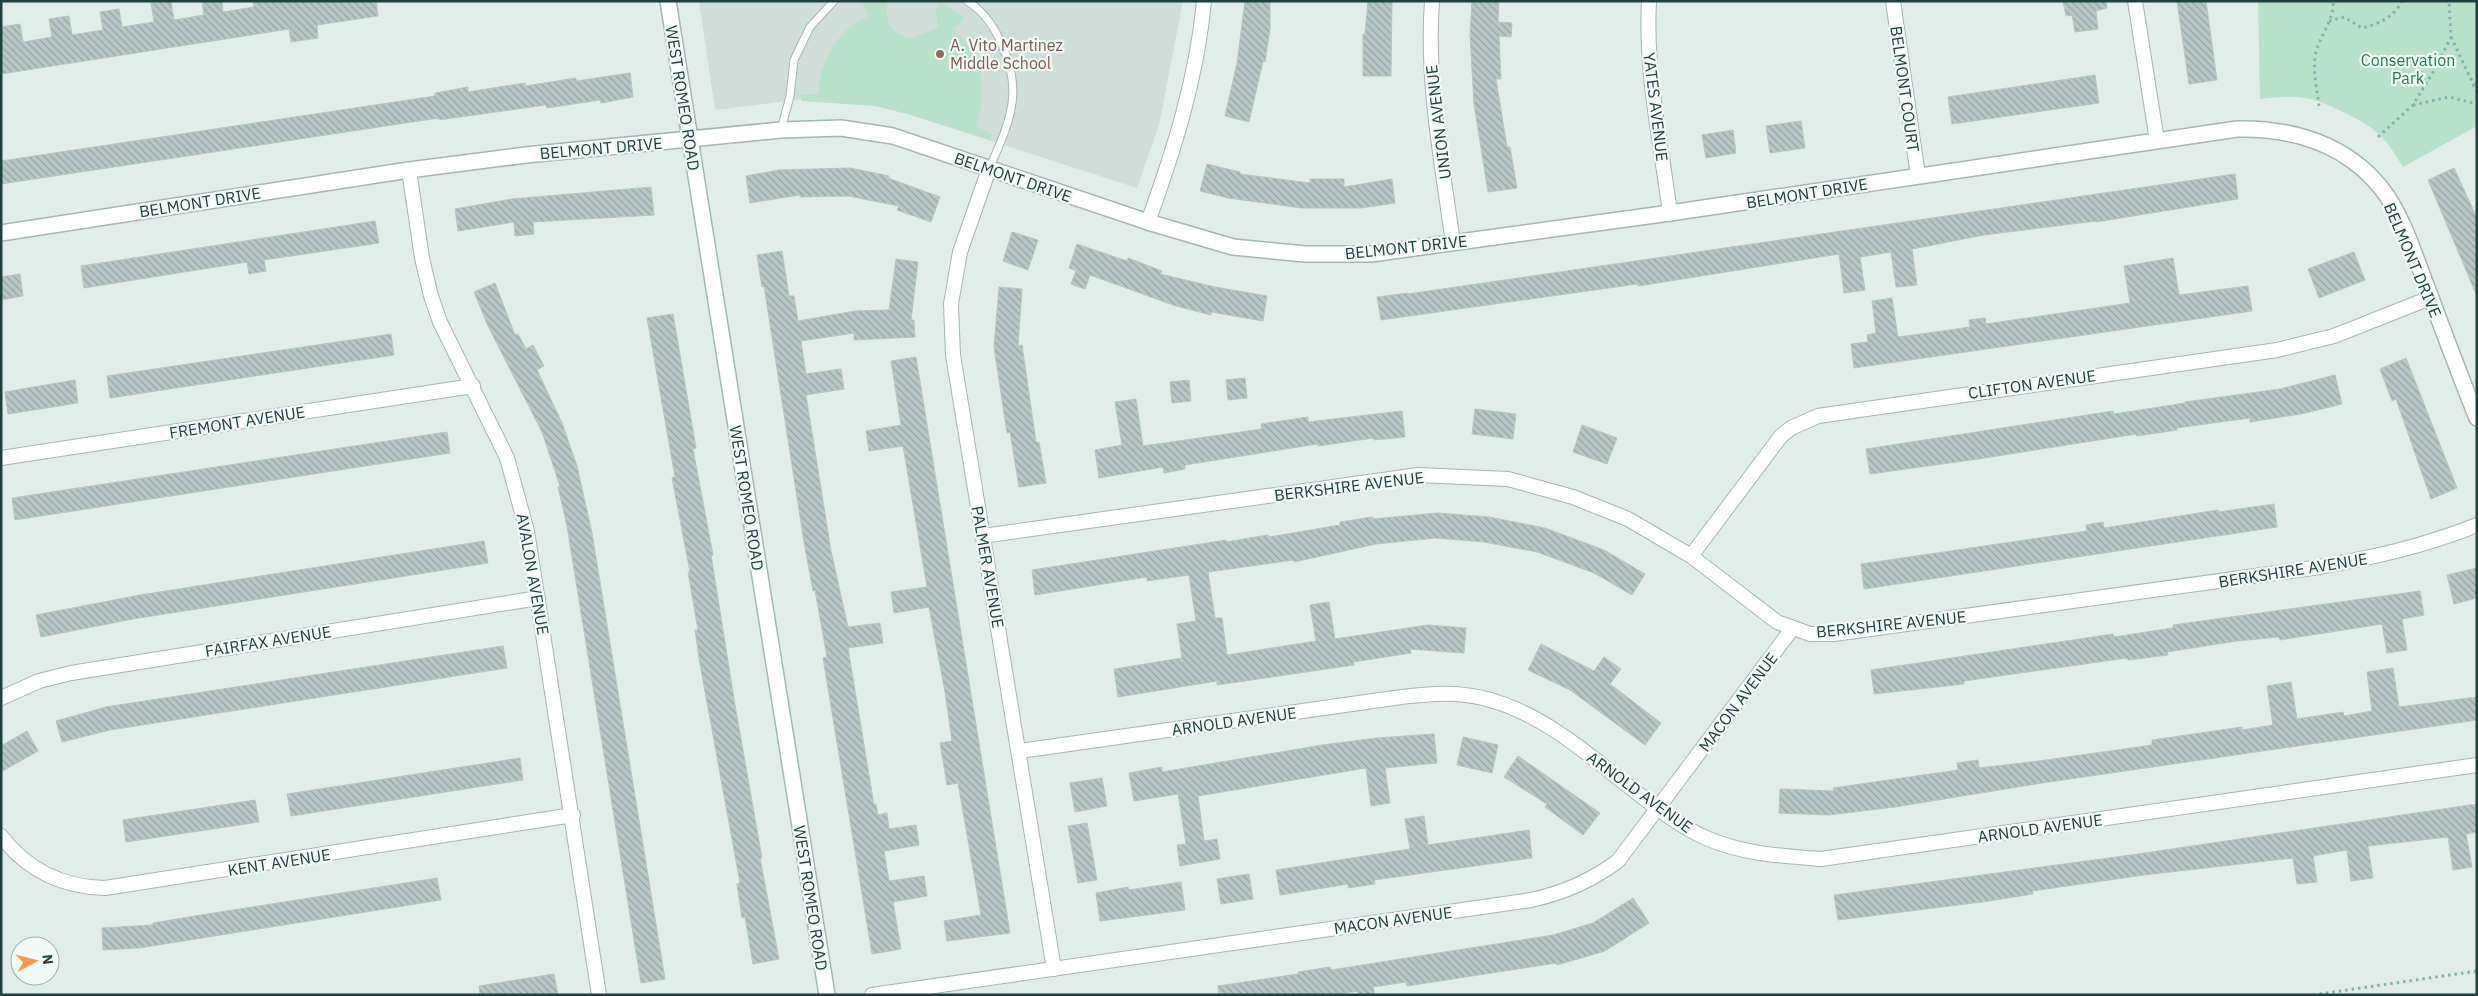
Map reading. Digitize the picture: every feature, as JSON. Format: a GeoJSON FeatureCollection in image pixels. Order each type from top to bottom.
{"type":"FeatureCollection","features":[{"type":"Feature","properties":{"kind":"street","name":"WEST ROMEO ROAD"},"geometry":{"type":"LineString","coordinates":[[668,1],[827,995]]}},
{"type":"Feature","properties":{"kind":"street"},"geometry":{"type":"LineString","coordinates":[[1148,222],[1184,115],[1194,69],[1204,1]]}},
{"type":"Feature","properties":{"kind":"street","name":"UNION AVENUE"},"geometry":{"type":"LineString","coordinates":[[1432,1],[1430,34],[1433,94],[1453,243]]}},
{"type":"Feature","properties":{"kind":"street","name":"YATES AVENUE"},"geometry":{"type":"LineString","coordinates":[[1649,1],[1647,29],[1649,56],[1670,213]]}},
{"type":"Feature","properties":{"kind":"street","name":"BELMONT COURT"},"geometry":{"type":"LineString","coordinates":[[1893,1],[1918,176]]}},
{"type":"Feature","properties":{"kind":"street"},"geometry":{"type":"LineString","coordinates":[[2135,1],[2157,141]]}},
{"type":"Feature","properties":{"kind":"street","name":"BELMONT DRIVE"},"geometry":{"type":"LineString","coordinates":[[1,233],[409,170],[526,155],[781,130],[841,128],[893,136],[1148,222],[1233,247],[1305,254],[1371,254],[1670,213],[2237,129],[2267,129],[2325,143],[2365,170],[2383,190],[2408,238],[2477,418]]}},
{"type":"Feature","properties":{"kind":"street","name":"PALMER AVENUE"},"geometry":{"type":"LineString","coordinates":[[989,169],[960,252],[951,304],[953,355],[982,536],[1020,751],[1054,969]]}},
{"type":"Feature","properties":{"kind":"street","name":"AVALON AVENUE"},"geometry":{"type":"LineString","coordinates":[[409,170],[422,258],[431,296],[440,322],[503,449],[518,492],[538,598],[573,815],[599,995]]}},
{"type":"Feature","properties":{"kind":"street","name":"CLIFTON AVENUE"},"geometry":{"type":"LineString","coordinates":[[1691,556],[1781,436],[1791,428],[1811,418],[1832,412],[2277,350],[2334,336],[2430,298]]}},
{"type":"Feature","properties":{"kind":"street","name":"FREMONT AVENUE"},"geometry":{"type":"LineString","coordinates":[[1,458],[473,386]]}},
{"type":"Feature","properties":{"kind":"street","name":"BERKSHIRE AVENUE"},"geometry":{"type":"LineString","coordinates":[[982,536],[1418,475],[1508,479],[1573,497],[1628,519],[1691,556],[1776,621],[1792,629],[1810,634],[1834,634],[2313,568],[2382,556],[2442,539],[2477,525]]}},
{"type":"Feature","properties":{"kind":"street","name":"FAIRFAX AVENUE"},"geometry":{"type":"LineString","coordinates":[[1,698],[39,681],[100,668],[538,598]]}},
{"type":"Feature","properties":{"kind":"street","name":"MACON AVENUE"},"geometry":{"type":"LineString","coordinates":[[872,995],[1550,896],[1582,884],[1618,860],[1792,629]]}},
{"type":"Feature","properties":{"kind":"street","name":"ARNOLD AVENUE"},"geometry":{"type":"LineString","coordinates":[[1020,751],[1424,694],[1456,694],[1486,699],[1516,709],[1540,720],[1658,808],[1705,838],[1758,855],[1821,859],[2477,765]]}},
{"type":"Feature","properties":{"kind":"street","name":"KENT AVENUE"},"geometry":{"type":"LineString","coordinates":[[1,836],[13,851],[44,875],[64,883],[86,888],[105,888],[573,815]]}},
{"type":"Feature","properties":{"kind":"lane"},"geometry":{"type":"LineString","coordinates":[[781,130],[790,96],[794,60],[810,27],[834,1]]}},
{"type":"Feature","properties":{"kind":"lane"},"geometry":{"type":"LineString","coordinates":[[966,1],[996,32],[1010,66],[1012,102],[1003,138],[989,169]]}},
{"type":"Feature","properties":{"kind":"path"},"geometry":{"type":"LineString","coordinates":[[2319,106],[2314,69],[2316,51],[2334,11],[2333,1]]}},
{"type":"Feature","properties":{"kind":"path"},"geometry":{"type":"LineString","coordinates":[[2329,21],[2344,17],[2362,28],[2380,24],[2398,9],[2402,1]]}},
{"type":"Feature","properties":{"kind":"path"},"geometry":{"type":"LineString","coordinates":[[2449,1],[2451,37],[2477,92]]}},
{"type":"Feature","properties":{"kind":"path"},"geometry":{"type":"LineString","coordinates":[[2378,138],[2413,105],[2451,37]]}},
{"type":"Feature","properties":{"kind":"path"},"geometry":{"type":"LineString","coordinates":[[2413,105],[2449,97],[2477,104]]}},
{"type":"Feature","properties":{"kind":"path"},"geometry":{"type":"LineString","coordinates":[[2313,995],[2477,971]]}},
{"type":"Feature","properties":{"kind":"shaded area","name":"A. Vito Martinez Middle School"},"geometry":{"type":"Polygon","coordinates":[[[699,1],[1183,1],[1159,125],[1137,188],[858,98],[803,99],[715,110],[699,1]]]}},
{"type":"Feature","properties":{"kind":"green space"},"geometry":{"type":"Polygon","coordinates":[[[861,1],[887,1],[887,15],[890,25],[897,33],[910,38],[933,30],[938,26],[936,12],[939,1],[964,18],[954,29],[964,40],[977,63],[982,87],[982,99],[976,127],[992,133],[990,140],[911,115],[875,106],[802,101],[801,95],[818,94],[827,58],[839,38],[857,22],[869,16],[861,1]]]}},
{"type":"Feature","properties":{"kind":"green space","name":"Conservation Park"},"geometry":{"type":"Polygon","coordinates":[[[2258,1],[2477,1],[2477,126],[2403,167],[2379,134],[2344,112],[2305,98],[2260,99],[2258,1]]]}},
{"type":"Feature","properties":{"kind":"building"},"geometry":{"type":"Polygon","coordinates":[[[171,1],[174,20],[204,15],[202,1],[222,1],[223,12],[254,7],[253,1],[376,1],[378,16],[317,25],[318,38],[291,42],[289,29],[1,74],[1,27],[20,24],[23,42],[52,37],[49,19],[69,16],[72,35],[103,30],[100,12],[119,9],[122,27],[154,22],[151,3],[171,1]]]}},
{"type":"Feature","properties":{"kind":"building"},"geometry":{"type":"Polygon","coordinates":[[[1245,1],[1270,1],[1270,29],[1265,62],[1263,61],[1249,122],[1225,116],[1237,63],[1245,1]]]}},
{"type":"Feature","properties":{"kind":"building"},"geometry":{"type":"Polygon","coordinates":[[[1368,1],[1392,1],[1391,76],[1363,76],[1363,34],[1365,34],[1368,1]]]}},
{"type":"Feature","properties":{"kind":"building"},"geometry":{"type":"Polygon","coordinates":[[[1472,1],[1499,1],[1498,22],[1512,23],[1511,37],[1499,36],[1501,79],[1496,79],[1507,147],[1510,147],[1517,188],[1488,192],[1474,104],[1470,35],[1472,1]]]}},
{"type":"Feature","properties":{"kind":"building"},"geometry":{"type":"Polygon","coordinates":[[[2063,1],[2106,1],[2107,8],[2096,11],[2098,29],[2075,32],[2072,15],[2066,16],[2063,1]]]}},
{"type":"Feature","properties":{"kind":"building"},"geometry":{"type":"Polygon","coordinates":[[[2177,1],[2206,1],[2217,80],[2189,84],[2177,1]]]}},
{"type":"Feature","properties":{"kind":"building"},"geometry":{"type":"Polygon","coordinates":[[[630,73],[633,97],[601,103],[600,100],[547,108],[546,105],[439,120],[439,118],[1,184],[1,161],[435,96],[435,93],[468,87],[468,92],[525,83],[525,86],[576,78],[576,81],[630,73]]]}},
{"type":"Feature","properties":{"kind":"building"},"geometry":{"type":"Polygon","coordinates":[[[2095,75],[2099,103],[1952,124],[1948,97],[2095,75]]]}},
{"type":"Feature","properties":{"kind":"building"},"geometry":{"type":"Polygon","coordinates":[[[1801,121],[1805,148],[1770,153],[1766,126],[1801,121]]]}},
{"type":"Feature","properties":{"kind":"building"},"geometry":{"type":"Polygon","coordinates":[[[1733,130],[1736,153],[1706,158],[1702,135],[1733,130]]]}},
{"type":"Feature","properties":{"kind":"building"},"geometry":{"type":"Polygon","coordinates":[[[1207,164],[1240,172],[1240,174],[1310,183],[1310,179],[1344,179],[1344,187],[1392,179],[1395,203],[1361,208],[1302,208],[1228,198],[1200,191],[1207,164]]]}},
{"type":"Feature","properties":{"kind":"building"},"geometry":{"type":"Polygon","coordinates":[[[850,168],[889,176],[888,178],[940,197],[931,222],[897,210],[899,206],[848,196],[800,197],[800,195],[750,203],[746,176],[779,170],[850,168]]]}},
{"type":"Feature","properties":{"kind":"building"},"geometry":{"type":"Polygon","coordinates":[[[2454,168],[2477,218],[2476,294],[2428,180],[2454,168]]]}},
{"type":"Feature","properties":{"kind":"building"},"geometry":{"type":"Polygon","coordinates":[[[2235,174],[2238,199],[2096,222],[1984,235],[1912,249],[1917,285],[1896,287],[1891,252],[1860,257],[1865,290],[1844,293],[1839,254],[1638,286],[1637,284],[1381,320],[1377,297],[1408,294],[2235,174]]]}},
{"type":"Feature","properties":{"kind":"building"},"geometry":{"type":"Polygon","coordinates":[[[651,187],[654,215],[533,222],[534,234],[515,236],[514,222],[458,231],[455,209],[512,199],[651,187]]]}},
{"type":"Feature","properties":{"kind":"building"},"geometry":{"type":"Polygon","coordinates":[[[375,221],[379,243],[264,260],[266,271],[249,274],[247,262],[84,288],[81,266],[375,221]]]}},
{"type":"Feature","properties":{"kind":"building"},"geometry":{"type":"Polygon","coordinates":[[[1012,232],[1038,240],[1028,270],[1003,261],[1012,232]]]}},
{"type":"Feature","properties":{"kind":"building"},"geometry":{"type":"Polygon","coordinates":[[[1077,244],[1127,261],[1128,258],[1162,271],[1160,274],[1215,287],[1267,296],[1263,321],[1211,312],[1211,315],[1176,306],[1090,275],[1085,289],[1071,284],[1076,271],[1069,268],[1077,244]]]}},
{"type":"Feature","properties":{"kind":"building"},"geometry":{"type":"Polygon","coordinates":[[[782,251],[789,296],[794,296],[798,321],[855,311],[889,310],[896,259],[918,262],[911,320],[914,320],[915,337],[854,340],[854,333],[801,341],[806,374],[841,369],[844,389],[806,395],[831,551],[848,627],[880,623],[883,643],[848,648],[874,805],[876,804],[878,815],[887,813],[889,829],[916,825],[919,845],[884,851],[889,881],[924,876],[927,896],[893,902],[901,949],[872,954],[823,658],[827,657],[804,542],[764,286],[762,287],[757,255],[782,251]]]}},
{"type":"Feature","properties":{"kind":"building"},"geometry":{"type":"Polygon","coordinates":[[[2354,252],[2365,280],[2319,298],[2308,269],[2354,252]]]}},
{"type":"Feature","properties":{"kind":"building"},"geometry":{"type":"Polygon","coordinates":[[[2173,258],[2179,295],[2248,286],[2252,311],[1854,368],[1851,344],[1868,342],[1867,335],[1876,333],[1872,301],[1892,298],[1898,337],[1943,331],[1970,327],[1969,320],[1985,318],[1986,324],[2130,303],[2124,266],[2173,258]]]}},
{"type":"Feature","properties":{"kind":"building"},"geometry":{"type":"Polygon","coordinates":[[[20,274],[23,296],[1,300],[1,277],[20,274]]]}},
{"type":"Feature","properties":{"kind":"building"},"geometry":{"type":"Polygon","coordinates":[[[495,283],[515,335],[518,334],[526,349],[533,345],[544,366],[537,370],[562,423],[577,466],[592,533],[665,979],[641,983],[567,526],[558,487],[560,486],[542,432],[488,326],[474,292],[495,283]]]}},
{"type":"Feature","properties":{"kind":"building"},"geometry":{"type":"Polygon","coordinates":[[[999,287],[1022,289],[1018,346],[1022,345],[1036,442],[1039,442],[1046,483],[1019,487],[1010,432],[1007,433],[994,347],[999,287]]]}},
{"type":"Feature","properties":{"kind":"building"},"geometry":{"type":"Polygon","coordinates":[[[673,314],[696,448],[693,449],[713,555],[711,555],[735,705],[762,858],[760,858],[779,959],[753,964],[745,917],[742,918],[737,884],[740,883],[700,664],[695,630],[698,630],[688,572],[690,572],[672,478],[675,477],[647,318],[673,314]]]}},
{"type":"Feature","properties":{"kind":"building"},"geometry":{"type":"Polygon","coordinates":[[[391,334],[394,355],[110,398],[107,376],[391,334]]]}},
{"type":"Feature","properties":{"kind":"building"},"geometry":{"type":"Polygon","coordinates":[[[916,357],[1010,933],[947,941],[944,921],[981,915],[958,783],[947,785],[940,743],[952,741],[929,607],[894,613],[891,592],[927,587],[903,446],[869,451],[866,431],[901,425],[891,361],[916,357]]]}},
{"type":"Feature","properties":{"kind":"building"},"geometry":{"type":"Polygon","coordinates":[[[2406,358],[2457,488],[2431,499],[2396,399],[2392,401],[2380,369],[2406,358]]]}},
{"type":"Feature","properties":{"kind":"building"},"geometry":{"type":"Polygon","coordinates":[[[2335,375],[2342,404],[2301,414],[2250,422],[2250,418],[2176,428],[2177,430],[2137,436],[2136,434],[1870,474],[1866,449],[2113,411],[2114,414],[2280,389],[2335,375]]]}},
{"type":"Feature","properties":{"kind":"building"},"geometry":{"type":"Polygon","coordinates":[[[1245,378],[1247,398],[1228,400],[1226,380],[1245,378]]]}},
{"type":"Feature","properties":{"kind":"building"},"geometry":{"type":"Polygon","coordinates":[[[75,380],[78,403],[8,414],[5,392],[75,380]]]}},
{"type":"Feature","properties":{"kind":"building"},"geometry":{"type":"Polygon","coordinates":[[[1189,380],[1191,401],[1172,403],[1170,382],[1189,380]]]}},
{"type":"Feature","properties":{"kind":"building"},"geometry":{"type":"Polygon","coordinates":[[[1136,399],[1143,446],[1262,429],[1261,424],[1308,417],[1308,422],[1402,411],[1405,437],[1374,440],[1374,438],[1318,446],[1317,444],[1185,465],[1185,469],[1164,473],[1163,467],[1099,478],[1095,450],[1122,445],[1115,402],[1136,399]]]}},
{"type":"Feature","properties":{"kind":"building"},"geometry":{"type":"Polygon","coordinates":[[[1475,409],[1516,414],[1513,439],[1472,434],[1475,409]]]}},
{"type":"Feature","properties":{"kind":"building"},"geometry":{"type":"Polygon","coordinates":[[[1582,425],[1617,438],[1607,464],[1573,452],[1582,425]]]}},
{"type":"Feature","properties":{"kind":"building"},"geometry":{"type":"Polygon","coordinates":[[[447,432],[450,453],[15,520],[12,498],[447,432]]]}},
{"type":"Feature","properties":{"kind":"building"},"geometry":{"type":"Polygon","coordinates":[[[2274,504],[2277,527],[1864,589],[1861,564],[2087,531],[2086,525],[2103,522],[2104,528],[2218,510],[2218,512],[2274,504]]]}},
{"type":"Feature","properties":{"kind":"building"},"geometry":{"type":"Polygon","coordinates":[[[1437,513],[1489,517],[1545,528],[1604,550],[1645,574],[1632,595],[1594,573],[1537,552],[1484,542],[1436,538],[1376,544],[1294,562],[1294,560],[1208,572],[1215,618],[1222,618],[1227,655],[1316,641],[1310,605],[1329,602],[1335,639],[1428,625],[1466,628],[1464,653],[1410,649],[1411,653],[1353,662],[1354,665],[1217,685],[1217,681],[1118,697],[1114,669],[1182,658],[1177,624],[1196,621],[1189,575],[1147,581],[1147,577],[1035,595],[1032,570],[1226,540],[1226,542],[1268,535],[1269,537],[1340,525],[1340,522],[1372,517],[1373,519],[1437,513]]]}},
{"type":"Feature","properties":{"kind":"building"},"geometry":{"type":"Polygon","coordinates":[[[484,541],[488,563],[133,619],[41,637],[36,615],[140,595],[484,541]]]}},
{"type":"Feature","properties":{"kind":"building"},"geometry":{"type":"Polygon","coordinates":[[[2477,568],[2477,598],[2454,604],[2447,575],[2477,568]]]}},
{"type":"Feature","properties":{"kind":"building"},"geometry":{"type":"Polygon","coordinates":[[[2420,591],[2424,615],[2402,619],[2407,650],[2387,653],[2382,624],[2280,640],[2279,637],[2237,641],[2167,652],[2168,655],[2128,660],[2127,658],[1964,681],[1964,684],[1874,694],[1871,670],[2113,634],[2114,637],[2173,628],[2173,625],[2420,591]]]}},
{"type":"Feature","properties":{"kind":"building"},"geometry":{"type":"Polygon","coordinates":[[[1541,644],[1594,671],[1604,657],[1621,669],[1610,684],[1661,723],[1645,745],[1570,690],[1528,670],[1541,644]]]}},
{"type":"Feature","properties":{"kind":"building"},"geometry":{"type":"Polygon","coordinates":[[[503,646],[507,668],[110,730],[62,742],[56,721],[106,707],[503,646]]]}},
{"type":"Feature","properties":{"kind":"building"},"geometry":{"type":"Polygon","coordinates":[[[2393,668],[2399,707],[2477,697],[2477,720],[2042,783],[1895,807],[1829,815],[1779,813],[1780,789],[1834,791],[1833,788],[1958,770],[1957,763],[1978,760],[1979,768],[2039,761],[2152,745],[2152,740],[2242,727],[2242,730],[2273,725],[2267,686],[2291,682],[2297,719],[2343,712],[2344,716],[2372,711],[2367,672],[2393,668]]]}},
{"type":"Feature","properties":{"kind":"building"},"geometry":{"type":"Polygon","coordinates":[[[27,731],[38,751],[1,772],[1,746],[27,731]]]}},
{"type":"Feature","properties":{"kind":"building"},"geometry":{"type":"Polygon","coordinates":[[[1434,734],[1437,763],[1385,768],[1390,803],[1371,806],[1366,768],[1198,796],[1204,841],[1217,839],[1220,859],[1180,866],[1177,845],[1186,844],[1178,794],[1134,801],[1129,773],[1162,767],[1162,772],[1322,745],[1377,738],[1434,734]]]}},
{"type":"Feature","properties":{"kind":"building"},"geometry":{"type":"Polygon","coordinates":[[[1463,737],[1498,745],[1492,773],[1457,765],[1463,737]]]}},
{"type":"Feature","properties":{"kind":"building"},"geometry":{"type":"Polygon","coordinates":[[[1518,756],[1600,813],[1583,835],[1545,807],[1547,804],[1504,777],[1518,756]]]}},
{"type":"Feature","properties":{"kind":"building"},"geometry":{"type":"Polygon","coordinates":[[[520,758],[523,780],[291,816],[287,794],[520,758]]]}},
{"type":"Feature","properties":{"kind":"building"},"geometry":{"type":"Polygon","coordinates":[[[1102,778],[1107,806],[1075,812],[1070,783],[1102,778]]]}},
{"type":"Feature","properties":{"kind":"building"},"geometry":{"type":"Polygon","coordinates":[[[255,800],[259,822],[126,842],[123,820],[255,800]]]}},
{"type":"Feature","properties":{"kind":"building"},"geometry":{"type":"Polygon","coordinates":[[[2477,804],[2477,832],[2466,834],[2472,867],[2453,870],[2448,837],[2368,846],[2373,878],[2351,881],[2347,850],[2313,856],[2317,882],[2297,884],[2293,858],[2144,875],[2032,891],[2033,894],[1982,902],[1838,920],[1834,895],[2131,855],[2477,804]]]}},
{"type":"Feature","properties":{"kind":"building"},"geometry":{"type":"Polygon","coordinates":[[[1424,816],[1428,845],[1529,830],[1532,858],[1374,880],[1375,884],[1348,888],[1348,884],[1280,895],[1276,870],[1410,849],[1405,819],[1424,816]]]}},
{"type":"Feature","properties":{"kind":"building"},"geometry":{"type":"Polygon","coordinates":[[[1087,823],[1097,880],[1078,883],[1068,826],[1087,823]]]}},
{"type":"Feature","properties":{"kind":"building"},"geometry":{"type":"Polygon","coordinates":[[[1249,874],[1253,899],[1221,904],[1217,879],[1249,874]]]}},
{"type":"Feature","properties":{"kind":"building"},"geometry":{"type":"Polygon","coordinates":[[[437,878],[441,900],[139,948],[103,950],[102,928],[153,925],[153,923],[201,915],[437,878]]]}},
{"type":"Feature","properties":{"kind":"building"},"geometry":{"type":"Polygon","coordinates":[[[1181,882],[1185,910],[1100,921],[1096,893],[1128,887],[1129,890],[1181,882]]]}},
{"type":"Feature","properties":{"kind":"building"},"geometry":{"type":"Polygon","coordinates":[[[1633,898],[1649,923],[1605,951],[1557,965],[1556,963],[1407,986],[1406,982],[1373,987],[1375,995],[1358,995],[1358,991],[1332,995],[1219,995],[1218,986],[1298,974],[1298,972],[1330,967],[1331,970],[1553,935],[1593,923],[1633,898]]]}},
{"type":"Feature","properties":{"kind":"building"},"geometry":{"type":"Polygon","coordinates":[[[554,974],[558,995],[480,995],[479,986],[554,974]]]}},
{"type":"Feature","properties":{"kind":"place","name":"A. Vito Martinez Middle School"},"geometry":{"type":"Point","coordinates":[940,54]}}]}
